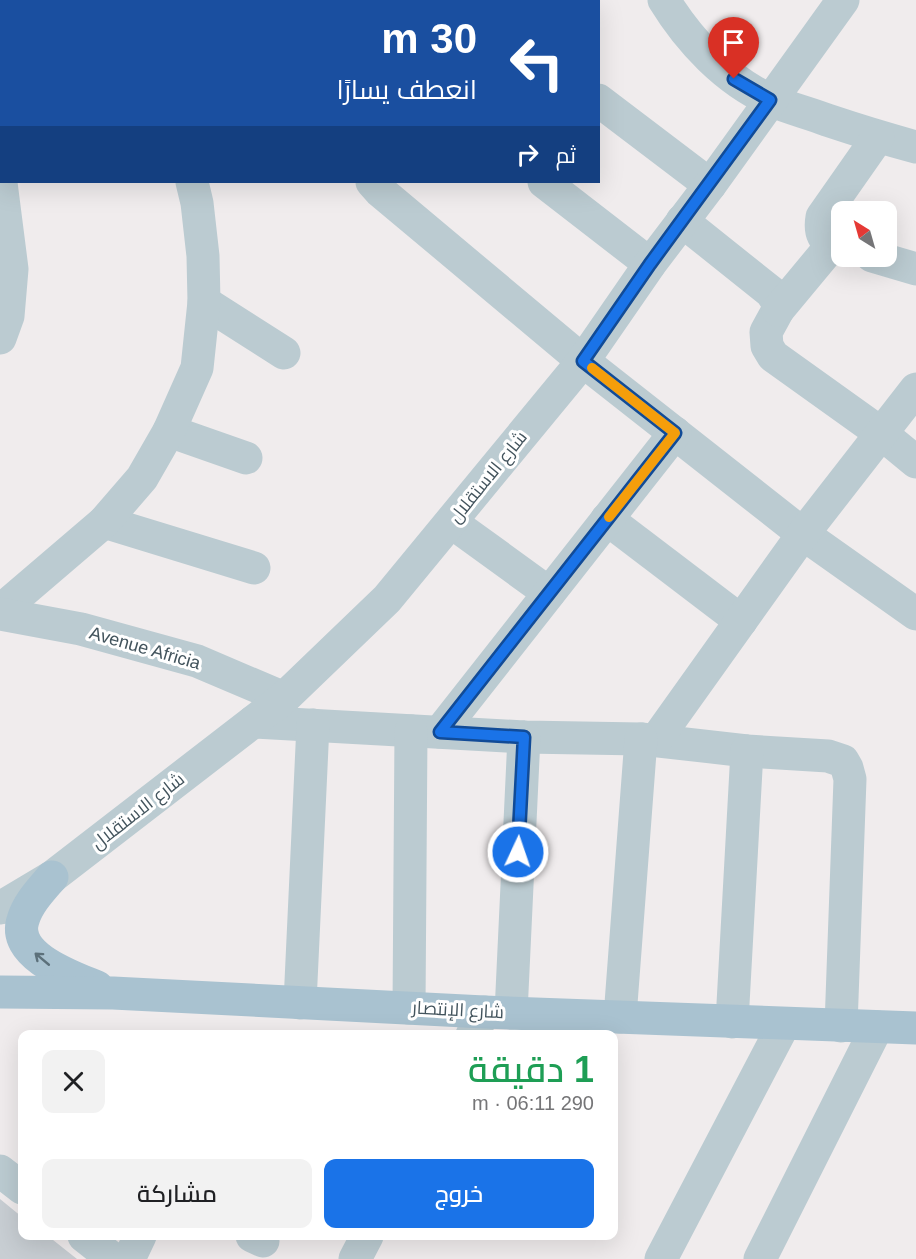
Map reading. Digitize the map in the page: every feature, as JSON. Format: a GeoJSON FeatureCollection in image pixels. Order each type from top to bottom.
{"type":"FeatureCollection","features":[{"type":"Feature","properties":{"kind":"main road"},"geometry":{"type":"LineString","coordinates":[[52,877],[33,900],[22,922],[26,943],[39,958],[59,972],[113,993]]}},
{"type":"Feature","properties":{"kind":"main road","name":"شارع الإنتصار"},"geometry":{"type":"LineString","coordinates":[[0,992],[113,993],[409,1008],[489,1020],[620,1017],[916,1028]]}},
{"type":"Feature","properties":{"kind":"street"},"geometry":{"type":"LineString","coordinates":[[664,0],[678,22],[703,51],[734,79],[770,100],[878,137],[916,147]]}},
{"type":"Feature","properties":{"kind":"street","name":"شارع الاستقلال"},"geometry":{"type":"LineString","coordinates":[[3,913],[284,698],[387,599],[583,361],[650,264],[710,185],[843,0]]}},
{"type":"Feature","properties":{"kind":"street"},"geometry":{"type":"LineString","coordinates":[[600,102],[710,185]]}},
{"type":"Feature","properties":{"kind":"street"},"geometry":{"type":"LineString","coordinates":[[833,201],[878,137]]}},
{"type":"Feature","properties":{"kind":"street"},"geometry":{"type":"LineString","coordinates":[[0,338],[8,316],[1,183]]}},
{"type":"Feature","properties":{"kind":"street"},"geometry":{"type":"LineString","coordinates":[[2,607],[104,522],[142,478],[169,431],[197,368],[204,302],[203,256],[192,183]]}},
{"type":"Feature","properties":{"kind":"street"},"geometry":{"type":"LineString","coordinates":[[545,183],[650,264]]}},
{"type":"Feature","properties":{"kind":"street"},"geometry":{"type":"LineString","coordinates":[[376,184],[583,361],[803,534],[916,614]]}},
{"type":"Feature","properties":{"kind":"street"},"geometry":{"type":"LineString","coordinates":[[831,204],[822,217],[820,230],[824,238],[831,243]]}},
{"type":"Feature","properties":{"kind":"street"},"geometry":{"type":"LineString","coordinates":[[682,221],[763,284],[777,301],[778,310]]}},
{"type":"Feature","properties":{"kind":"street"},"geometry":{"type":"LineString","coordinates":[[831,253],[778,310],[766,332],[766,346],[773,356],[882,434],[916,462]]}},
{"type":"Feature","properties":{"kind":"street"},"geometry":{"type":"LineString","coordinates":[[897,263],[916,269]]}},
{"type":"Feature","properties":{"kind":"street"},"geometry":{"type":"LineString","coordinates":[[204,302],[284,353]]}},
{"type":"Feature","properties":{"kind":"street"},"geometry":{"type":"LineString","coordinates":[[620,1017],[648,740],[741,621],[803,534],[916,389]]}},
{"type":"Feature","properties":{"kind":"street"},"geometry":{"type":"LineString","coordinates":[[169,431],[246,458]]}},
{"type":"Feature","properties":{"kind":"street"},"geometry":{"type":"LineString","coordinates":[[409,1008],[425,732],[549,593],[675,433]]}},
{"type":"Feature","properties":{"kind":"street"},"geometry":{"type":"LineString","coordinates":[[607,519],[741,621]]}},
{"type":"Feature","properties":{"kind":"street"},"geometry":{"type":"LineString","coordinates":[[104,522],[254,568]]}},
{"type":"Feature","properties":{"kind":"street"},"geometry":{"type":"LineString","coordinates":[[451,522],[549,593]]}},
{"type":"Feature","properties":{"kind":"street","name":"Avenue Africia"},"geometry":{"type":"LineString","coordinates":[[2,607],[197,661],[284,698]]}},
{"type":"Feature","properties":{"kind":"street"},"geometry":{"type":"LineString","coordinates":[[253,722],[524,737],[648,740],[747,751],[828,756],[843,761],[850,779],[841,1026]]}},
{"type":"Feature","properties":{"kind":"street"},"geometry":{"type":"LineString","coordinates":[[300,1003],[313,725]]}},
{"type":"Feature","properties":{"kind":"street"},"geometry":{"type":"LineString","coordinates":[[489,1020],[524,737]]}},
{"type":"Feature","properties":{"kind":"street"},"geometry":{"type":"LineString","coordinates":[[732,1022],[747,751]]}},
{"type":"Feature","properties":{"kind":"street"},"geometry":{"type":"LineString","coordinates":[[661,1259],[784,1024]]}},
{"type":"Feature","properties":{"kind":"street"},"geometry":{"type":"LineString","coordinates":[[760,1259],[878,1027]]}},
{"type":"Feature","properties":{"kind":"street"},"geometry":{"type":"LineString","coordinates":[[0,1171],[18,1185]]}},
{"type":"Feature","properties":{"kind":"street"},"geometry":{"type":"LineString","coordinates":[[89,1240],[113,1259]]}},
{"type":"Feature","properties":{"kind":"street"},"geometry":{"type":"LineString","coordinates":[[129,1259],[138,1240]]}},
{"type":"Feature","properties":{"kind":"street"},"geometry":{"type":"LineString","coordinates":[[355,1259],[365,1240]]}},
{"type":"Feature","properties":{"kind":"building"},"geometry":{"type":"Polygon","coordinates":[[[0,1199],[18,1214],[18,1240],[53,1240],[77,1259],[0,1259],[0,1199]]]}},
{"type":"Feature","properties":{"kind":"slow traffic"},"geometry":{"type":"LineString","coordinates":[[592,368],[675,433],[609,517]]}},
{"type":"Feature","properties":{"kind":"route"},"geometry":{"type":"LineString","coordinates":[[518,852],[524,737],[440,732],[675,433],[583,361],[650,264],[770,100],[734,79]]}}]}
